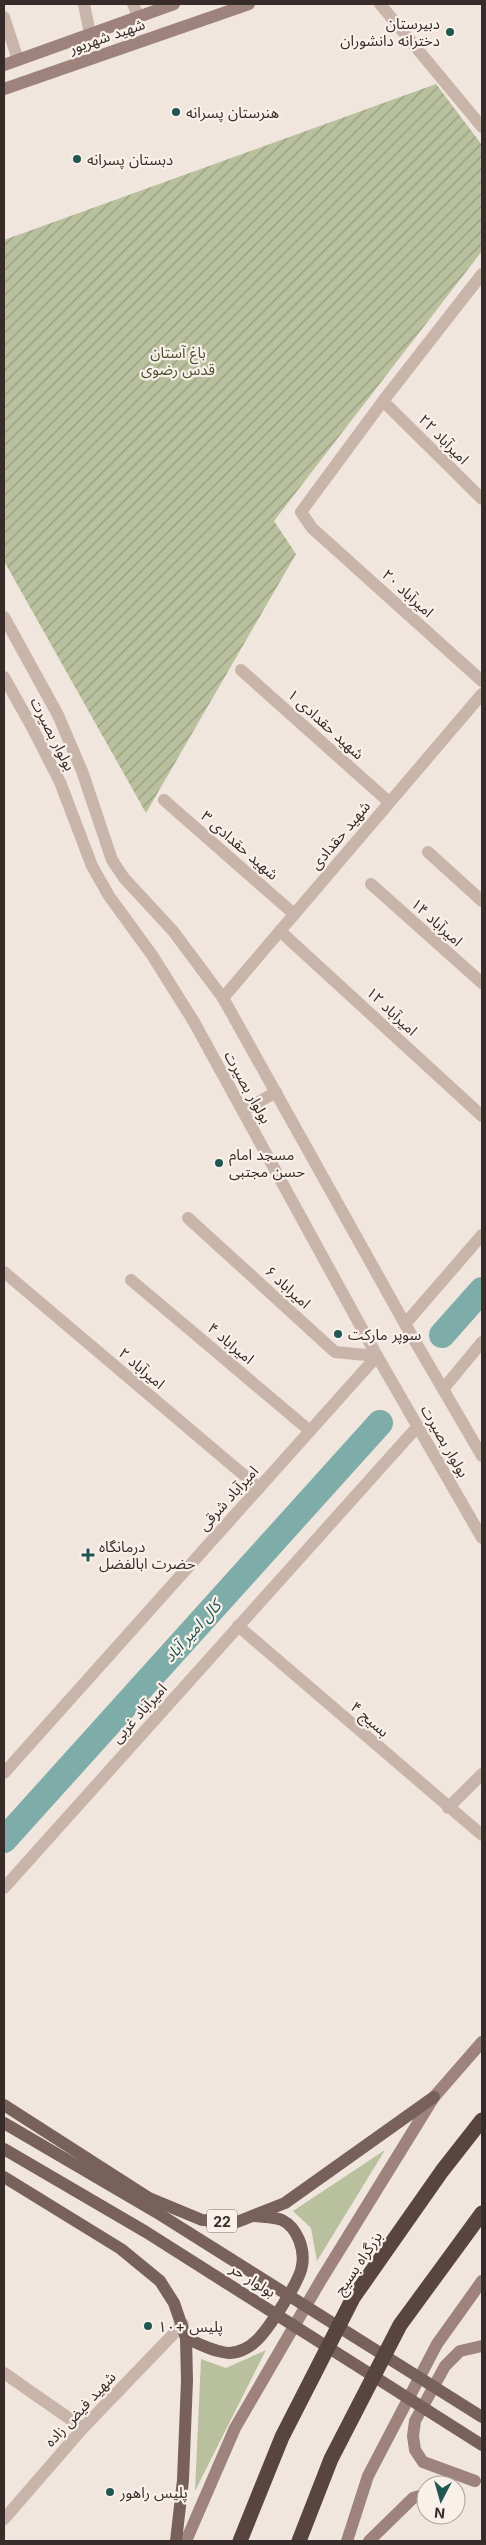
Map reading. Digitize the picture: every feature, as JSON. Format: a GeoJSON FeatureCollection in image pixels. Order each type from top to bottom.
{"type":"FeatureCollection","features":[{"type":"Feature","properties":{"kind":"highway","name":"بزرگراه بسیج"},"geometry":{"type":"LineString","coordinates":[[240,2541],[282,2437],[353,2298],[442,2171],[482,2120]]}},
{"type":"Feature","properties":{"kind":"highway"},"geometry":{"type":"LineString","coordinates":[[299,2541],[331,2459],[400,2325],[482,2213]]}},
{"type":"Feature","properties":{"kind":"main road","name":"شهید شهریور"},"geometry":{"type":"LineString","coordinates":[[4,65],[174,4]]}},
{"type":"Feature","properties":{"kind":"main road","name":"شهید شهریور"},"geometry":{"type":"LineString","coordinates":[[4,89],[249,4]]}},
{"type":"Feature","properties":{"kind":"main road"},"geometry":{"type":"LineString","coordinates":[[186,2541],[235,2428],[321,2280],[434,2097],[482,2042]]}},
{"type":"Feature","properties":{"kind":"main road","name":"22"},"geometry":{"type":"LineString","coordinates":[[4,2105],[150,2198],[202,2220],[237,2222],[285,2203],[434,2097]]}},
{"type":"Feature","properties":{"kind":"main road","name":"بولوار حر"},"geometry":{"type":"LineString","coordinates":[[4,2123],[156,2212],[482,2417]]}},
{"type":"Feature","properties":{"kind":"main road","name":"بولوار حر"},"geometry":{"type":"LineString","coordinates":[[4,2149],[146,2232],[482,2445]]}},
{"type":"Feature","properties":{"kind":"main road"},"geometry":{"type":"LineString","coordinates":[[4,2177],[121,2249],[160,2281],[174,2303],[183,2324],[186,2338],[183,2480],[176,2541]]}},
{"type":"Feature","properties":{"kind":"main road"},"geometry":{"type":"LineString","coordinates":[[186,2338],[208,2348],[229,2353],[249,2346],[263,2333],[294,2286],[302,2268],[303,2252],[298,2238],[291,2227],[282,2220],[256,2216]]}},
{"type":"Feature","properties":{"kind":"main road"},"geometry":{"type":"LineString","coordinates":[[346,2541],[368,2476],[437,2344],[482,2281]]}},
{"type":"Feature","properties":{"kind":"main road"},"geometry":{"type":"LineString","coordinates":[[478,2483],[424,2462],[415,2450],[412,2436],[415,2421],[445,2366],[460,2351],[482,2346]]}},
{"type":"Feature","properties":{"kind":"main road"},"geometry":{"type":"LineString","coordinates":[[369,2541],[416,2497]]}},
{"type":"Feature","properties":{"kind":"street"},"geometry":{"type":"LineString","coordinates":[[84,4],[90,34]]}},
{"type":"Feature","properties":{"kind":"street"},"geometry":{"type":"LineString","coordinates":[[133,4],[138,16]]}},
{"type":"Feature","properties":{"kind":"street"},"geometry":{"type":"LineString","coordinates":[[381,4],[482,128]]}},
{"type":"Feature","properties":{"kind":"street"},"geometry":{"type":"LineString","coordinates":[[4,17],[18,60]]}},
{"type":"Feature","properties":{"kind":"street"},"geometry":{"type":"LineString","coordinates":[[383,401],[482,274]]}},
{"type":"Feature","properties":{"kind":"street","name":"امیرآباد ۲۲"},"geometry":{"type":"LineString","coordinates":[[383,401],[482,500]]}},
{"type":"Feature","properties":{"kind":"street","name":"امیرآباد ۲۰"},"geometry":{"type":"LineString","coordinates":[[383,401],[300,512],[312,528],[482,681]]}},
{"type":"Feature","properties":{"kind":"street","name":"بولوار بصیرت"},"geometry":{"type":"LineString","coordinates":[[4,617],[58,715],[82,771],[112,860],[124,878],[173,930],[223,998],[482,1456]]}},
{"type":"Feature","properties":{"kind":"street","name":"شهید حقدادی ۱"},"geometry":{"type":"LineString","coordinates":[[241,670],[389,802]]}},
{"type":"Feature","properties":{"kind":"street","name":"بولوار بصیرت"},"geometry":{"type":"LineString","coordinates":[[4,677],[60,782],[92,866],[109,896],[152,954],[194,1022],[377,1356],[482,1538]]}},
{"type":"Feature","properties":{"kind":"street","name":"شهید حقدادی"},"geometry":{"type":"LineString","coordinates":[[223,998],[482,694]]}},
{"type":"Feature","properties":{"kind":"street","name":"شهید حقدادی ۳"},"geometry":{"type":"LineString","coordinates":[[164,800],[294,914]]}},
{"type":"Feature","properties":{"kind":"street"},"geometry":{"type":"LineString","coordinates":[[428,852],[482,901]]}},
{"type":"Feature","properties":{"kind":"street","name":"امیرآباد ۱۴"},"geometry":{"type":"LineString","coordinates":[[371,884],[482,983]]}},
{"type":"Feature","properties":{"kind":"street","name":"امیرآباد ۱۲"},"geometry":{"type":"LineString","coordinates":[[280,931],[482,1116]]}},
{"type":"Feature","properties":{"kind":"street"},"geometry":{"type":"LineString","coordinates":[[243,1111],[276,1092]]}},
{"type":"Feature","properties":{"kind":"street","name":"امیراباد ۶"},"geometry":{"type":"LineString","coordinates":[[188,1218],[336,1352],[377,1356]]}},
{"type":"Feature","properties":{"kind":"street"},"geometry":{"type":"LineString","coordinates":[[406,1324],[482,1235]]}},
{"type":"Feature","properties":{"kind":"street","name":"امیرآباد ۲"},"geometry":{"type":"LineString","coordinates":[[4,1272],[259,1488]]}},
{"type":"Feature","properties":{"kind":"street","name":"امیراباد ۴"},"geometry":{"type":"LineString","coordinates":[[131,1280],[310,1432]]}},
{"type":"Feature","properties":{"kind":"street"},"geometry":{"type":"LineString","coordinates":[[444,1388],[482,1342]]}},
{"type":"Feature","properties":{"kind":"street","name":"امیرآباد شرقی"},"geometry":{"type":"LineString","coordinates":[[4,1773],[377,1356]]}},
{"type":"Feature","properties":{"kind":"street","name":"امیرآباد غربی"},"geometry":{"type":"LineString","coordinates":[[4,1888],[418,1426]]}},
{"type":"Feature","properties":{"kind":"street","name":"بسیج ۴"},"geometry":{"type":"LineString","coordinates":[[238,1626],[448,1808],[482,1835]]}},
{"type":"Feature","properties":{"kind":"street"},"geometry":{"type":"LineString","coordinates":[[448,1808],[482,1774]]}},
{"type":"Feature","properties":{"kind":"street","name":"شهید فیض زاده"},"geometry":{"type":"LineString","coordinates":[[4,2519],[83,2428],[183,2324]]}},
{"type":"Feature","properties":{"kind":"street"},"geometry":{"type":"LineString","coordinates":[[4,2373],[83,2428]]}},
{"type":"Feature","properties":{"kind":"green space","name":"باغ آستان قدس رضوی"},"geometry":{"type":"Polygon","coordinates":[[[436,84],[482,145],[482,251],[274,521],[296,554],[146,813],[4,561],[4,240],[436,84]]]}},
{"type":"Feature","properties":{"kind":"green space"},"geometry":{"type":"Polygon","coordinates":[[[385,2150],[317,2261],[311,2228],[293,2211],[385,2150]]]}},
{"type":"Feature","properties":{"kind":"green space"},"geometry":{"type":"Polygon","coordinates":[[[266,2350],[195,2491],[201,2359],[226,2368],[266,2350]]]}},
{"type":"Feature","properties":{"kind":"waterway","name":"کال امیر آباد"},"geometry":{"type":"LineString","coordinates":[[442,1335],[482,1290]]}},
{"type":"Feature","properties":{"kind":"waterway","name":"کال امیر آباد"},"geometry":{"type":"LineString","coordinates":[[4,1840],[380,1423]]}},
{"type":"Feature","properties":{"kind":"place","name":"دبیرستان دخترانه دانشوران"},"geometry":{"type":"Point","coordinates":[450,32]}},
{"type":"Feature","properties":{"kind":"place","name":"هنرستان پسرانه"},"geometry":{"type":"Point","coordinates":[176,112]}},
{"type":"Feature","properties":{"kind":"place","name":"دبستان پسرانه"},"geometry":{"type":"Point","coordinates":[77,159]}},
{"type":"Feature","properties":{"kind":"place","name":"مسجد امام حسن مجتبی"},"geometry":{"type":"Point","coordinates":[219,1163]}},
{"type":"Feature","properties":{"kind":"place","name":"سوپر مارکت"},"geometry":{"type":"Point","coordinates":[338,1334]}},
{"type":"Feature","properties":{"kind":"place","name":"درمانگاه حضرت ابالفضل"},"geometry":{"type":"Point","coordinates":[88,1555]}},
{"type":"Feature","properties":{"kind":"place","name":"پلیس +۱۰"},"geometry":{"type":"Point","coordinates":[148,2326]}},
{"type":"Feature","properties":{"kind":"place","name":"پلیس راهور"},"geometry":{"type":"Point","coordinates":[110,2492]}}]}
